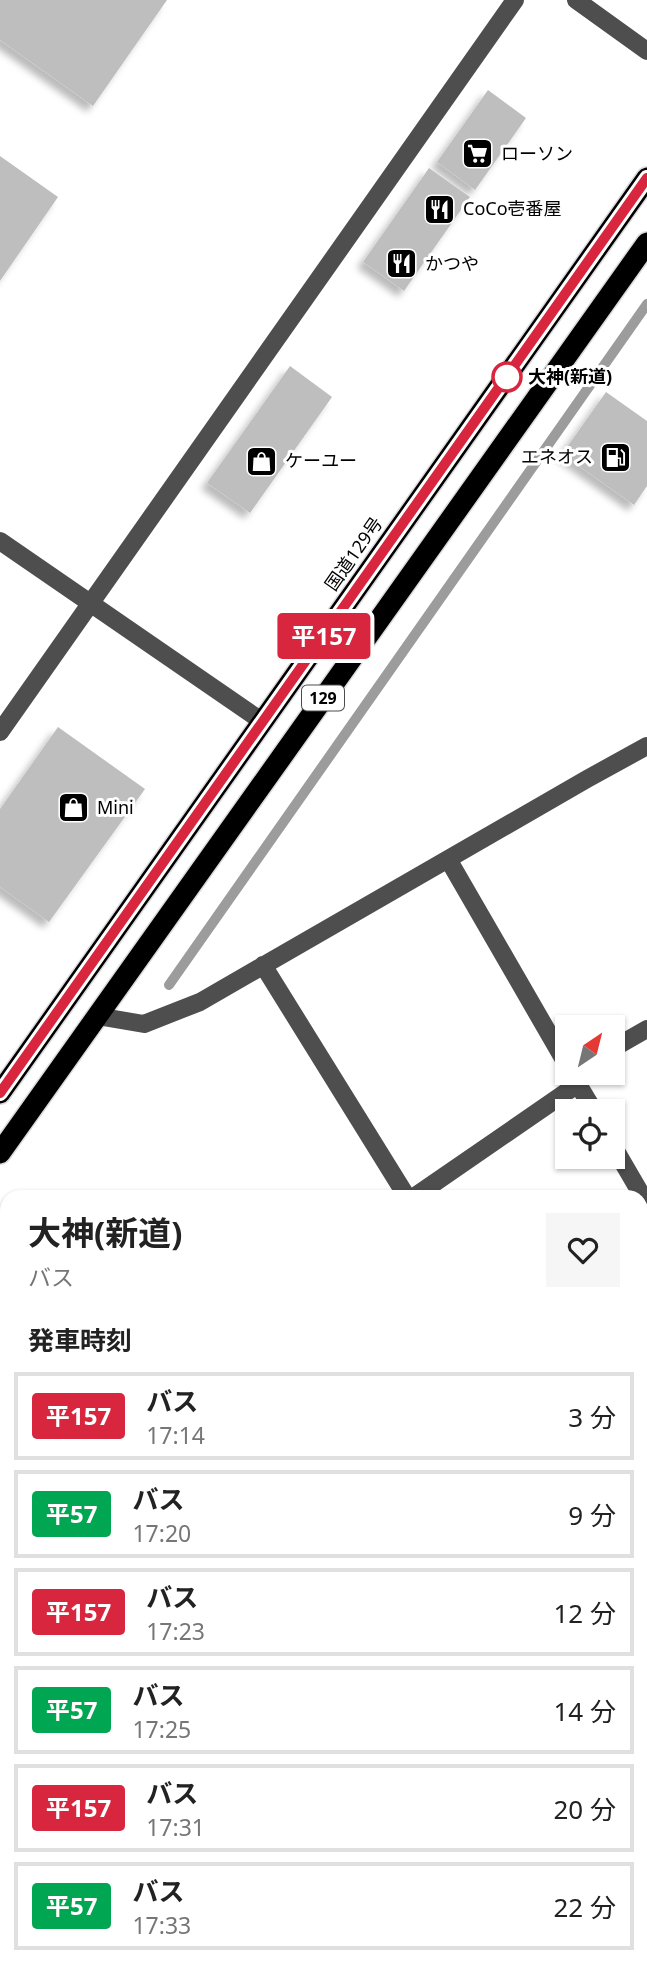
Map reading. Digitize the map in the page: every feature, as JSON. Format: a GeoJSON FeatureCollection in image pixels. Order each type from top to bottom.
{"type":"FeatureCollection","features":[{"type":"Feature","properties":{"kind":"highway","name":"国道129号"},"geometry":{"type":"LineString","coordinates":[[0,1093],[647,178]]}},
{"type":"Feature","properties":{"kind":"highway","name":"129"},"geometry":{"type":"LineString","coordinates":[[0,1153],[647,243]]}},
{"type":"Feature","properties":{"kind":"street"},"geometry":{"type":"LineString","coordinates":[[0,732],[515,0]]}},
{"type":"Feature","properties":{"kind":"street"},"geometry":{"type":"LineString","coordinates":[[576,0],[647,51]]}},
{"type":"Feature","properties":{"kind":"street"},"geometry":{"type":"LineString","coordinates":[[0,541],[262,722]]}},
{"type":"Feature","properties":{"kind":"street"},"geometry":{"type":"LineString","coordinates":[[97,1016],[144,1024],[200,1002],[647,746]]}},
{"type":"Feature","properties":{"kind":"street"},"geometry":{"type":"LineString","coordinates":[[448,859],[555,1044]]}},
{"type":"Feature","properties":{"kind":"street"},"geometry":{"type":"LineString","coordinates":[[264,965],[403,1190]]}},
{"type":"Feature","properties":{"kind":"street"},"geometry":{"type":"LineString","coordinates":[[625,1042],[647,1029]]}},
{"type":"Feature","properties":{"kind":"street"},"geometry":{"type":"LineString","coordinates":[[423,1190],[565,1085]]}},
{"type":"Feature","properties":{"kind":"street"},"geometry":{"type":"LineString","coordinates":[[625,1166],[639,1190]]}},
{"type":"Feature","properties":{"kind":"building"},"geometry":{"type":"Polygon","coordinates":[[[0,0],[167,0],[93,106],[0,40],[0,0]]]}},
{"type":"Feature","properties":{"kind":"building"},"geometry":{"type":"Polygon","coordinates":[[[488,90],[526,118],[475,190],[437,162],[488,90]]]}},
{"type":"Feature","properties":{"kind":"building"},"geometry":{"type":"Polygon","coordinates":[[[0,156],[58,197],[0,281],[0,156]]]}},
{"type":"Feature","properties":{"kind":"building"},"geometry":{"type":"Polygon","coordinates":[[[429,168],[470,197],[404,291],[363,262],[429,168]]]}},
{"type":"Feature","properties":{"kind":"building"},"geometry":{"type":"Polygon","coordinates":[[[290,366],[332,397],[250,513],[207,483],[290,366]]]}},
{"type":"Feature","properties":{"kind":"building"},"geometry":{"type":"Polygon","coordinates":[[[606,392],[647,421],[647,486],[634,505],[562,454],[606,392]]]}},
{"type":"Feature","properties":{"kind":"building"},"geometry":{"type":"Polygon","coordinates":[[[58,727],[145,789],[49,922],[0,887],[0,809],[58,727]]]}},
{"type":"Feature","properties":{"kind":"waterway"},"geometry":{"type":"LineString","coordinates":[[169,985],[647,304]]}},
{"type":"Feature","properties":{"kind":"bus line","name":"平157"},"geometry":{"type":"LineString","coordinates":[[0,1093],[647,178]]}},
{"type":"Feature","properties":{"kind":"place","name":"ローソン"},"geometry":{"type":"Point","coordinates":[478,154]}},
{"type":"Feature","properties":{"kind":"place","name":"CoCo壱番屋"},"geometry":{"type":"Point","coordinates":[440,209]}},
{"type":"Feature","properties":{"kind":"place","name":"かつや"},"geometry":{"type":"Point","coordinates":[402,264]}},
{"type":"Feature","properties":{"kind":"place","name":"大神(新道)"},"geometry":{"type":"Point","coordinates":[507,377]}},
{"type":"Feature","properties":{"kind":"place","name":"エネオス"},"geometry":{"type":"Point","coordinates":[616,457]}},
{"type":"Feature","properties":{"kind":"place","name":"ケーユー"},"geometry":{"type":"Point","coordinates":[262,461]}},
{"type":"Feature","properties":{"kind":"place","name":"Mini"},"geometry":{"type":"Point","coordinates":[74,808]}}]}
